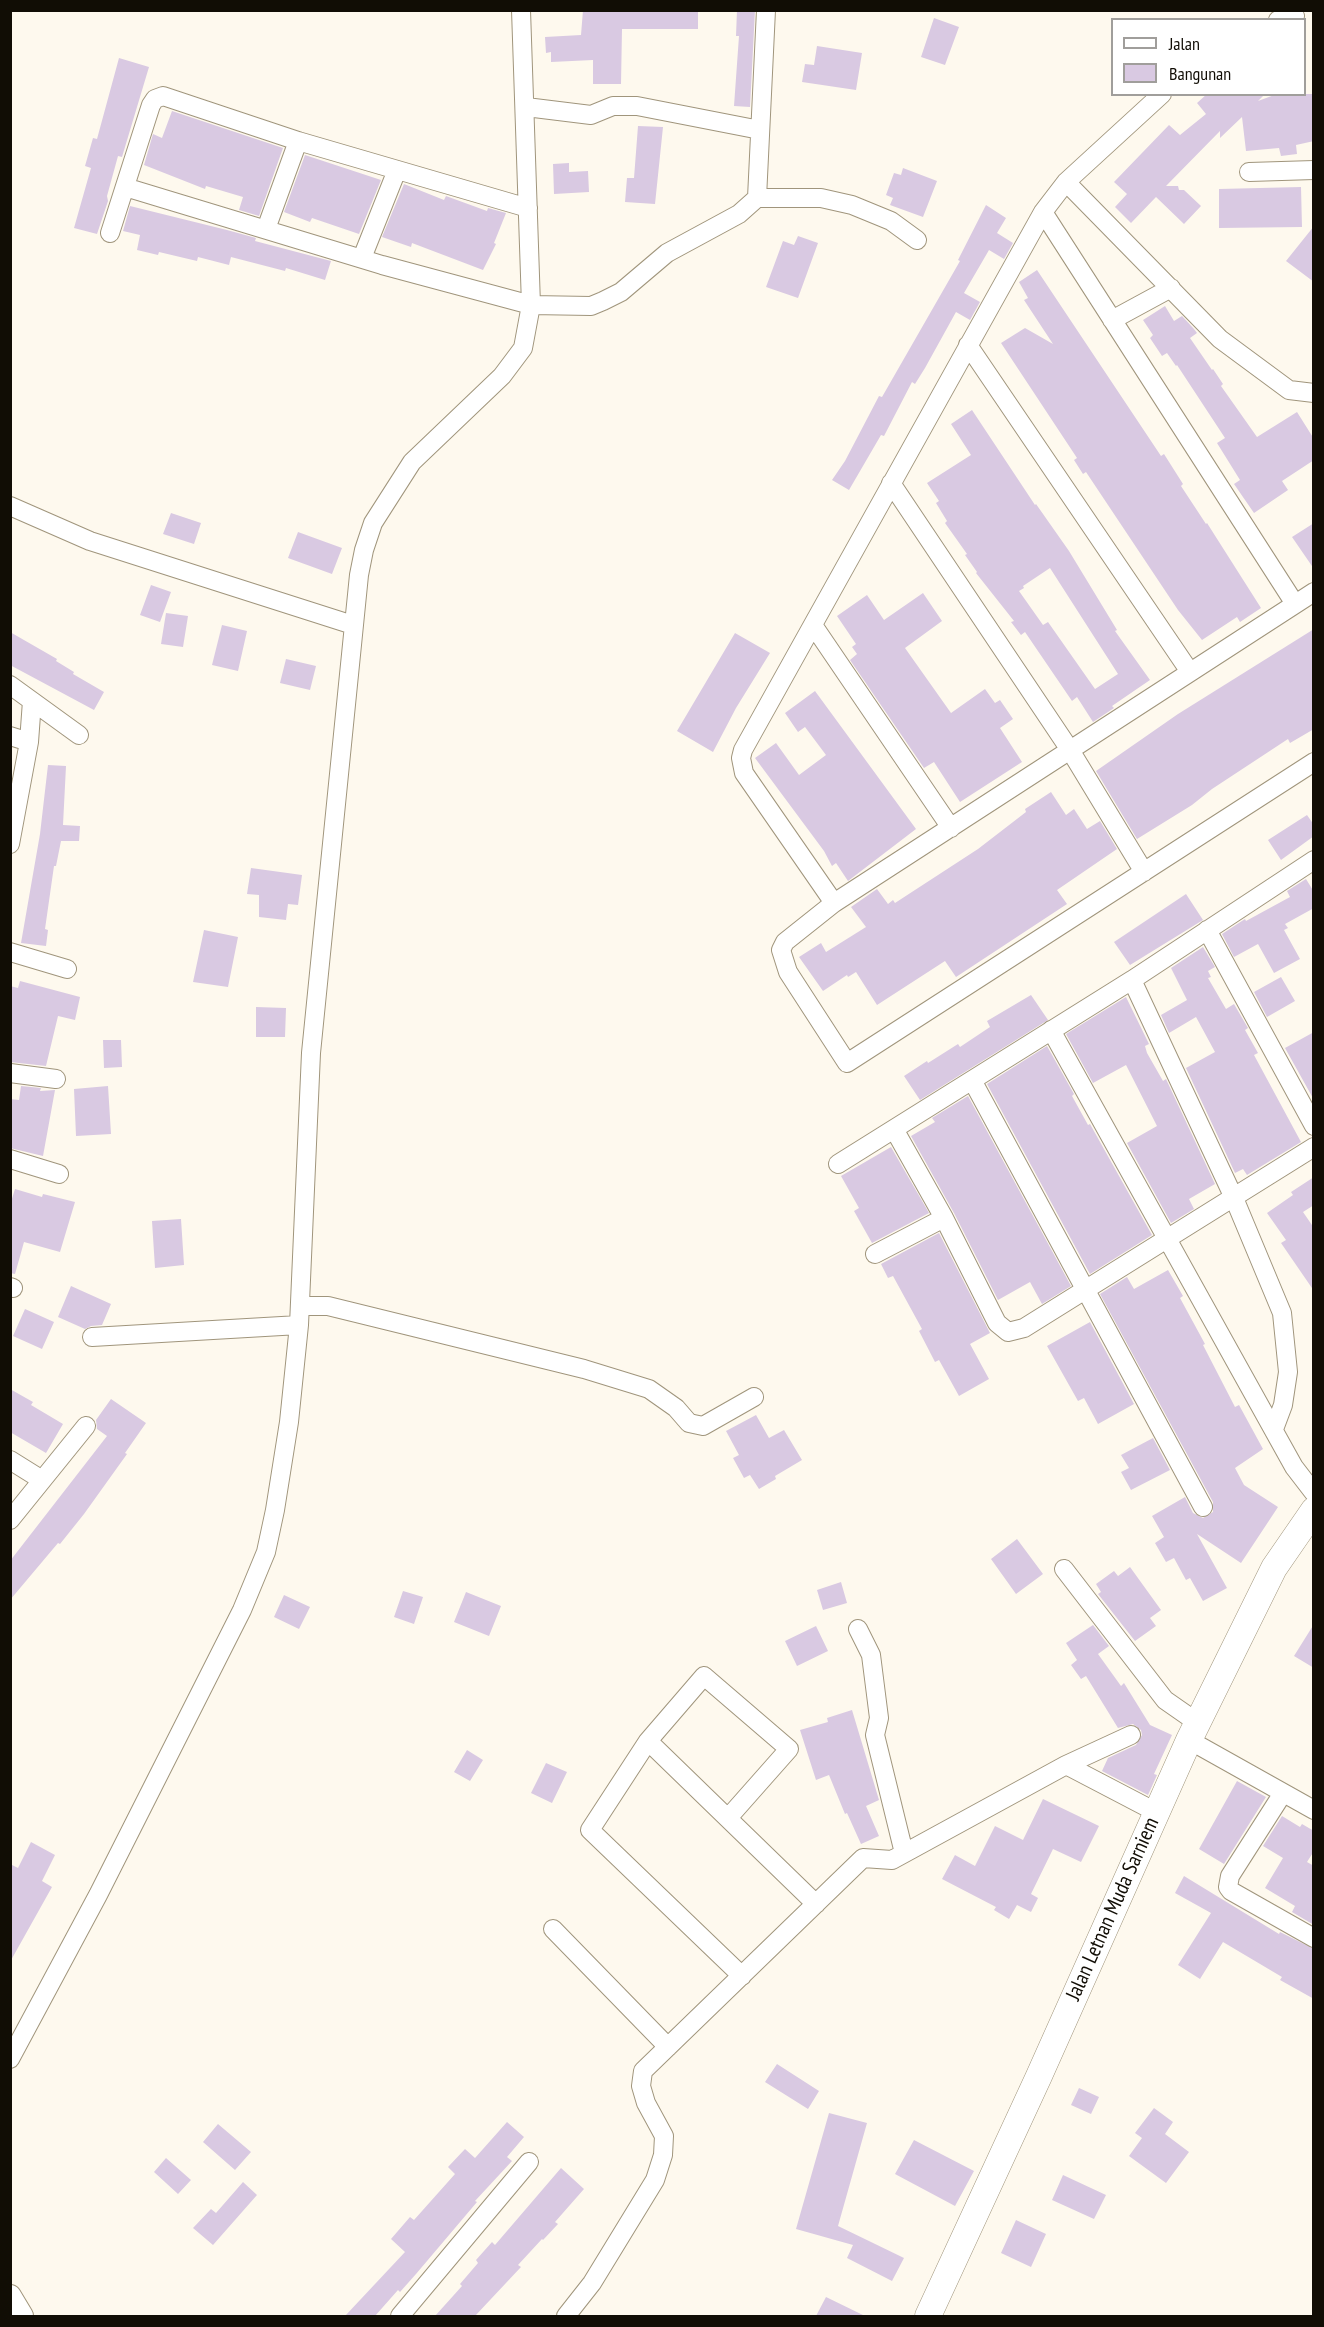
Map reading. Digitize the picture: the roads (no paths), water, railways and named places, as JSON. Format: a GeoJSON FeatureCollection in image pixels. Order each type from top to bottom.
{"type":"FeatureCollection","features":[{"type":"Feature","properties":{"kind":"main road","name":"Jalan Letnan Muda Sarniem"},"geometry":{"type":"LineString","coordinates":[[928,2316],[1039,2076],[1193,1731],[1274,1568],[1314,1510]]}},
{"type":"Feature","properties":{"kind":"street"},"geometry":{"type":"LineString","coordinates":[[10,2059],[98,1895],[256,1580],[266,1552],[289,1422],[299,1325],[311,1053],[359,575],[373,523],[412,462],[502,376],[524,348],[531,305],[521,10]]}},
{"type":"Feature","properties":{"kind":"street"},"geometry":{"type":"LineString","coordinates":[[757,198],[766,10]]}},
{"type":"Feature","properties":{"kind":"street"},"geometry":{"type":"LineString","coordinates":[[110,233],[151,105],[155,99],[163,96],[298,141],[528,208]]}},
{"type":"Feature","properties":{"kind":"street"},"geometry":{"type":"LineString","coordinates":[[834,903],[744,773],[741,758],[743,750],[1043,212],[1066,182],[1160,96]]}},
{"type":"Feature","properties":{"kind":"street"},"geometry":{"type":"LineString","coordinates":[[526,107],[591,115],[613,106],[637,106],[760,130]]}},
{"type":"Feature","properties":{"kind":"street"},"geometry":{"type":"LineString","coordinates":[[266,229],[298,141]]}},
{"type":"Feature","properties":{"kind":"street"},"geometry":{"type":"LineString","coordinates":[[362,258],[397,170]]}},
{"type":"Feature","properties":{"kind":"street"},"geometry":{"type":"LineString","coordinates":[[1249,172],[1314,170]]}},
{"type":"Feature","properties":{"kind":"street"},"geometry":{"type":"LineString","coordinates":[[1066,182],[1220,339],[1288,390],[1314,393]]}},
{"type":"Feature","properties":{"kind":"street"},"geometry":{"type":"LineString","coordinates":[[125,187],[362,258],[531,305],[591,306],[603,301],[621,292],[667,253],[739,214],[757,198],[821,198],[852,205],[891,221],[917,240]]}},
{"type":"Feature","properties":{"kind":"street"},"geometry":{"type":"LineString","coordinates":[[1043,212],[1294,604]]}},
{"type":"Feature","properties":{"kind":"street"},"geometry":{"type":"LineString","coordinates":[[1112,320],[1171,288]]}},
{"type":"Feature","properties":{"kind":"street"},"geometry":{"type":"LineString","coordinates":[[968,345],[1190,672]]}},
{"type":"Feature","properties":{"kind":"street"},"geometry":{"type":"LineString","coordinates":[[891,483],[1071,750],[1144,872]]}},
{"type":"Feature","properties":{"kind":"street"},"geometry":{"type":"LineString","coordinates":[[10,506],[90,541],[353,625]]}},
{"type":"Feature","properties":{"kind":"street"},"geometry":{"type":"LineString","coordinates":[[1314,592],[834,903],[785,942],[781,950],[788,972],[847,1063],[1314,762]]}},
{"type":"Feature","properties":{"kind":"street"},"geometry":{"type":"LineString","coordinates":[[813,625],[951,828]]}},
{"type":"Feature","properties":{"kind":"street"},"geometry":{"type":"LineString","coordinates":[[10,685],[79,735]]}},
{"type":"Feature","properties":{"kind":"street"},"geometry":{"type":"LineString","coordinates":[[10,844],[29,742],[32,701]]}},
{"type":"Feature","properties":{"kind":"street"},"geometry":{"type":"LineString","coordinates":[[10,736],[29,742]]}},
{"type":"Feature","properties":{"kind":"street"},"geometry":{"type":"LineString","coordinates":[[838,1164],[1132,980],[1314,860]]}},
{"type":"Feature","properties":{"kind":"street"},"geometry":{"type":"LineString","coordinates":[[1207,930],[1314,1126]]}},
{"type":"Feature","properties":{"kind":"street"},"geometry":{"type":"LineString","coordinates":[[10,952],[67,969]]}},
{"type":"Feature","properties":{"kind":"street"},"geometry":{"type":"LineString","coordinates":[[1132,980],[1234,1198],[1282,1313],[1288,1372],[1283,1405],[1274,1429]]}},
{"type":"Feature","properties":{"kind":"street"},"geometry":{"type":"LineString","coordinates":[[1051,1030],[1294,1467],[1314,1493]]}},
{"type":"Feature","properties":{"kind":"street"},"geometry":{"type":"LineString","coordinates":[[10,1073],[56,1079]]}},
{"type":"Feature","properties":{"kind":"street"},"geometry":{"type":"LineString","coordinates":[[972,1080],[1203,1507]]}},
{"type":"Feature","properties":{"kind":"street"},"geometry":{"type":"LineString","coordinates":[[894,1129],[944,1218],[997,1323],[1008,1332],[1024,1328],[1314,1147]]}},
{"type":"Feature","properties":{"kind":"street"},"geometry":{"type":"LineString","coordinates":[[10,1158],[59,1174]]}},
{"type":"Feature","properties":{"kind":"street"},"geometry":{"type":"LineString","coordinates":[[875,1254],[944,1218]]}},
{"type":"Feature","properties":{"kind":"street"},"geometry":{"type":"LineString","coordinates":[[300,1306],[328,1306],[584,1370],[649,1389],[676,1408],[689,1423],[703,1426],[754,1396]]}},
{"type":"Feature","properties":{"kind":"street"},"geometry":{"type":"LineString","coordinates":[[92,1337],[299,1325]]}},
{"type":"Feature","properties":{"kind":"street"},"geometry":{"type":"LineString","coordinates":[[10,1520],[86,1426]]}},
{"type":"Feature","properties":{"kind":"street"},"geometry":{"type":"LineString","coordinates":[[10,1460],[42,1480]]}},
{"type":"Feature","properties":{"kind":"street"},"geometry":{"type":"LineString","coordinates":[[1064,1569],[1165,1700],[1193,1731],[1283,1792],[1314,1809]]}},
{"type":"Feature","properties":{"kind":"street"},"geometry":{"type":"LineString","coordinates":[[858,1629],[871,1654],[879,1718],[875,1735],[904,1853]]}},
{"type":"Feature","properties":{"kind":"street"},"geometry":{"type":"LineString","coordinates":[[728,1818],[789,1749],[704,1676],[648,1740],[590,1830],[742,1976]]}},
{"type":"Feature","properties":{"kind":"street"},"geometry":{"type":"LineString","coordinates":[[566,2316],[592,2283],[655,2180],[663,2155],[664,2136],[646,2103],[641,2086],[644,2071],[863,1858],[892,1860],[1066,1765],[1131,1735]]}},
{"type":"Feature","properties":{"kind":"street"},"geometry":{"type":"LineString","coordinates":[[648,1740],[816,1904]]}},
{"type":"Feature","properties":{"kind":"street"},"geometry":{"type":"LineString","coordinates":[[1066,1765],[1156,1812]]}},
{"type":"Feature","properties":{"kind":"street"},"geometry":{"type":"LineString","coordinates":[[1283,1792],[1230,1876],[1228,1887],[1231,1891],[1314,1938]]}},
{"type":"Feature","properties":{"kind":"street"},"geometry":{"type":"LineString","coordinates":[[554,1929],[668,2047]]}},
{"type":"Feature","properties":{"kind":"street"},"geometry":{"type":"LineString","coordinates":[[400,2316],[529,2162]]}},
{"type":"Feature","properties":{"kind":"street"},"geometry":{"type":"LineString","coordinates":[[10,2296],[22,2316]]}}]}
